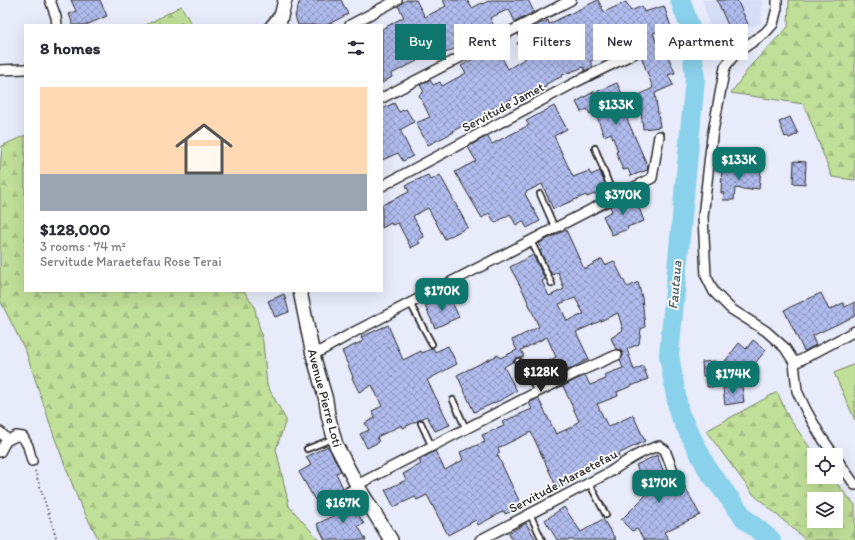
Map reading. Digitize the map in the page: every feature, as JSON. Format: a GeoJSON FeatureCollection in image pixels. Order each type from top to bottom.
{"type":"FeatureCollection","features":[{"type":"Feature","properties":{"kind":"main road"},"geometry":{"type":"LineString","coordinates":[[279,24],[285,2]]}},
{"type":"Feature","properties":{"kind":"main road","name":"Avenue Pierre Loti"},"geometry":{"type":"LineString","coordinates":[[300,292],[313,356],[326,400],[334,438],[342,458],[357,485],[391,540]]}},
{"type":"Feature","properties":{"kind":"street"},"geometry":{"type":"LineString","coordinates":[[50,0],[56,17],[56,24]]}},
{"type":"Feature","properties":{"kind":"street"},"geometry":{"type":"LineString","coordinates":[[352,24],[397,0]]}},
{"type":"Feature","properties":{"kind":"street"},"geometry":{"type":"LineString","coordinates":[[383,97],[571,0]]}},
{"type":"Feature","properties":{"kind":"street"},"geometry":{"type":"LineString","coordinates":[[777,0],[777,8],[773,24],[765,33],[735,54],[725,67],[712,137],[705,193],[703,217],[706,276],[714,292],[731,309],[776,339],[785,348],[794,362],[797,391],[820,435],[829,448]]}},
{"type":"Feature","properties":{"kind":"street","name":"Servitude Jamet"},"geometry":{"type":"LineString","coordinates":[[383,185],[576,82],[621,60]]}},
{"type":"Feature","properties":{"kind":"street"},"geometry":{"type":"LineString","coordinates":[[0,70],[24,69]]}},
{"type":"Feature","properties":{"kind":"street"},"geometry":{"type":"LineString","coordinates":[[313,356],[410,303],[652,178],[659,136]]}},
{"type":"Feature","properties":{"kind":"street"},"geometry":{"type":"LineString","coordinates":[[794,362],[799,361],[855,331]]}},
{"type":"Feature","properties":{"kind":"street"},"geometry":{"type":"LineString","coordinates":[[357,485],[537,392],[617,355]]}},
{"type":"Feature","properties":{"kind":"street"},"geometry":{"type":"LineString","coordinates":[[0,432],[8,440]]}},
{"type":"Feature","properties":{"kind":"street"},"geometry":{"type":"LineString","coordinates":[[0,452],[6,441],[16,436],[23,437],[28,446],[32,461]]}},
{"type":"Feature","properties":{"kind":"street","name":"Servitude Maraetefau"},"geometry":{"type":"LineString","coordinates":[[480,540],[610,472],[628,460],[652,448],[659,446],[665,450],[674,476]]}},
{"type":"Feature","properties":{"kind":"street"},"geometry":{"type":"LineString","coordinates":[[843,468],[855,485]]}},
{"type":"Feature","properties":{"kind":"lane"},"geometry":{"type":"LineString","coordinates":[[269,24],[285,2]]}},
{"type":"Feature","properties":{"kind":"lane"},"geometry":{"type":"LineString","coordinates":[[595,148],[614,197]]}},
{"type":"Feature","properties":{"kind":"lane"},"geometry":{"type":"LineString","coordinates":[[540,194],[555,228]]}},
{"type":"Feature","properties":{"kind":"lane"},"geometry":{"type":"LineString","coordinates":[[531,241],[552,284]]}},
{"type":"Feature","properties":{"kind":"lane"},"geometry":{"type":"LineString","coordinates":[[410,303],[432,344]]}},
{"type":"Feature","properties":{"kind":"lane"},"geometry":{"type":"LineString","coordinates":[[518,361],[524,364],[537,392]]}},
{"type":"Feature","properties":{"kind":"lane"},"geometry":{"type":"LineString","coordinates":[[452,400],[466,429]]}},
{"type":"Feature","properties":{"kind":"lane"},"geometry":{"type":"LineString","coordinates":[[421,423],[432,447]]}},
{"type":"Feature","properties":{"kind":"lane"},"geometry":{"type":"LineString","coordinates":[[307,449],[334,438]]}},
{"type":"Feature","properties":{"kind":"lane"},"geometry":{"type":"LineString","coordinates":[[589,483],[606,515]]}},
{"type":"Feature","properties":{"kind":"lane"},"geometry":{"type":"LineString","coordinates":[[326,502],[357,485]]}},
{"type":"Feature","properties":{"kind":"lane"},"geometry":{"type":"LineString","coordinates":[[530,514],[542,540]]}},
{"type":"Feature","properties":{"kind":"path"},"geometry":{"type":"LineString","coordinates":[[32,461],[57,540]]}},
{"type":"Feature","properties":{"kind":"shaded area"},"geometry":{"type":"Polygon","coordinates":[[[702,0],[762,0],[761,23],[748,28],[748,24],[709,24],[702,0]]]}},
{"type":"Feature","properties":{"kind":"green space"},"geometry":{"type":"Polygon","coordinates":[[[789,0],[855,0],[855,180],[832,177],[804,104],[731,93],[752,64],[788,27],[789,0]]]}},
{"type":"Feature","properties":{"kind":"green space"},"geometry":{"type":"Polygon","coordinates":[[[181,6],[191,24],[148,24],[181,6]]]}},
{"type":"Feature","properties":{"kind":"green space"},"geometry":{"type":"Polygon","coordinates":[[[24,135],[24,292],[245,292],[254,306],[263,342],[267,385],[286,420],[276,449],[289,506],[319,540],[99,540],[79,502],[54,436],[26,352],[0,300],[0,169],[2,146],[24,135]]]}},
{"type":"Feature","properties":{"kind":"green space"},"geometry":{"type":"Polygon","coordinates":[[[855,364],[855,420],[834,373],[855,364]]]}},
{"type":"Feature","properties":{"kind":"green space"},"geometry":{"type":"Polygon","coordinates":[[[777,392],[789,418],[810,448],[807,448],[807,484],[837,484],[855,505],[855,540],[806,540],[753,494],[706,431],[777,392]]]}},
{"type":"Feature","properties":{"kind":"building"},"geometry":{"type":"Polygon","coordinates":[[[71,0],[100,0],[107,16],[88,24],[73,24],[69,14],[76,11],[71,0]]]}},
{"type":"Feature","properties":{"kind":"building"},"geometry":{"type":"Polygon","coordinates":[[[300,0],[341,0],[348,14],[329,24],[298,24],[295,16],[300,0]]]}},
{"type":"Feature","properties":{"kind":"building"},"geometry":{"type":"Polygon","coordinates":[[[406,0],[416,0],[425,17],[446,6],[443,0],[467,0],[472,8],[491,0],[528,0],[534,12],[515,22],[509,9],[490,18],[493,24],[454,24],[454,49],[446,53],[446,24],[395,24],[395,60],[419,60],[391,74],[392,77],[383,82],[383,28],[404,17],[398,6],[406,0]]]}},
{"type":"Feature","properties":{"kind":"building"},"geometry":{"type":"Polygon","coordinates":[[[598,0],[604,12],[626,2],[631,11],[642,6],[644,12],[664,6],[670,24],[655,24],[655,32],[653,33],[655,39],[655,60],[670,60],[675,73],[668,75],[673,85],[655,93],[660,127],[643,129],[639,95],[653,88],[642,60],[647,60],[647,24],[593,24],[593,60],[590,61],[593,67],[585,71],[584,67],[562,75],[563,76],[546,84],[546,87],[523,93],[428,145],[416,123],[430,117],[419,95],[424,92],[420,85],[430,80],[433,85],[440,82],[442,86],[466,73],[461,66],[472,60],[503,60],[508,69],[523,60],[585,60],[585,24],[549,24],[598,0]]]}},
{"type":"Feature","properties":{"kind":"building"},"geometry":{"type":"Polygon","coordinates":[[[717,0],[737,0],[748,24],[728,24],[717,0]]]}},
{"type":"Feature","properties":{"kind":"building"},"geometry":{"type":"Polygon","coordinates":[[[548,20],[549,24],[539,24],[548,20]]]}},
{"type":"Feature","properties":{"kind":"building"},"geometry":{"type":"Polygon","coordinates":[[[617,83],[625,100],[620,103],[648,167],[647,170],[631,176],[628,169],[623,170],[611,133],[604,136],[595,111],[590,114],[587,109],[581,112],[576,102],[595,91],[596,92],[617,83]]]}},
{"type":"Feature","properties":{"kind":"building"},"geometry":{"type":"Polygon","coordinates":[[[394,103],[399,112],[406,109],[414,122],[400,130],[413,156],[403,161],[398,153],[383,160],[383,108],[394,103]]]}},
{"type":"Feature","properties":{"kind":"building"},"geometry":{"type":"Polygon","coordinates":[[[554,106],[567,129],[554,136],[573,177],[589,171],[591,175],[600,171],[609,194],[605,195],[604,192],[601,194],[600,192],[587,197],[586,195],[553,209],[542,184],[526,192],[525,194],[540,221],[527,228],[523,221],[516,225],[510,214],[495,223],[489,213],[482,218],[455,172],[476,161],[468,147],[487,136],[492,144],[529,125],[526,121],[554,106]]]}},
{"type":"Feature","properties":{"kind":"building"},"geometry":{"type":"Polygon","coordinates":[[[790,117],[798,134],[789,138],[788,136],[785,137],[779,122],[790,117]]]}},
{"type":"Feature","properties":{"kind":"building"},"geometry":{"type":"Polygon","coordinates":[[[794,161],[806,162],[805,184],[793,183],[794,161]]]}},
{"type":"Feature","properties":{"kind":"building"},"geometry":{"type":"Polygon","coordinates":[[[722,167],[761,169],[759,189],[751,188],[752,190],[735,188],[734,200],[723,200],[724,193],[721,193],[722,167]]]}},
{"type":"Feature","properties":{"kind":"building"},"geometry":{"type":"Polygon","coordinates":[[[428,175],[431,180],[440,175],[468,227],[445,239],[428,208],[413,216],[424,237],[418,240],[420,243],[411,248],[398,223],[392,225],[391,223],[383,227],[383,205],[409,192],[406,185],[428,175]]]}},
{"type":"Feature","properties":{"kind":"building"},"geometry":{"type":"Polygon","coordinates":[[[635,197],[644,221],[627,227],[628,229],[612,235],[603,216],[612,211],[610,206],[635,197]]]}},
{"type":"Feature","properties":{"kind":"building"},"geometry":{"type":"Polygon","coordinates":[[[566,230],[584,269],[602,259],[605,265],[614,261],[628,287],[638,282],[642,298],[645,327],[641,329],[639,344],[627,349],[634,370],[643,366],[648,379],[617,392],[618,396],[597,404],[608,427],[633,415],[645,441],[618,454],[619,457],[606,463],[604,458],[588,466],[590,469],[572,478],[573,481],[557,488],[531,432],[498,448],[500,453],[497,454],[522,507],[505,514],[504,511],[478,525],[476,520],[448,535],[427,495],[417,500],[415,497],[394,507],[385,490],[406,480],[403,474],[421,464],[419,460],[435,451],[445,470],[463,460],[460,452],[485,442],[482,435],[504,426],[502,422],[532,409],[529,403],[538,398],[556,434],[574,426],[573,425],[579,421],[563,386],[585,375],[590,385],[606,379],[604,375],[623,368],[620,360],[623,353],[616,349],[611,338],[623,330],[618,313],[576,332],[589,359],[558,375],[558,373],[551,376],[545,363],[556,357],[547,337],[521,350],[524,356],[516,358],[504,367],[517,391],[474,412],[457,375],[498,355],[500,358],[517,350],[512,340],[539,327],[523,291],[510,267],[533,255],[545,279],[542,281],[549,296],[564,289],[558,272],[552,275],[540,251],[542,250],[539,243],[566,230]],[[575,298],[559,304],[567,321],[584,314],[575,298]]]}},
{"type":"Feature","properties":{"kind":"building"},"geometry":{"type":"Polygon","coordinates":[[[821,293],[829,310],[843,303],[845,307],[855,302],[855,316],[812,336],[816,345],[804,351],[784,310],[821,293]]]}},
{"type":"Feature","properties":{"kind":"building"},"geometry":{"type":"Polygon","coordinates":[[[284,294],[289,312],[275,317],[268,301],[284,294]]]}},
{"type":"Feature","properties":{"kind":"building"},"geometry":{"type":"Polygon","coordinates":[[[450,298],[459,317],[435,328],[425,306],[438,300],[440,303],[450,298]]]}},
{"type":"Feature","properties":{"kind":"building"},"geometry":{"type":"Polygon","coordinates":[[[388,325],[403,360],[421,351],[422,353],[433,348],[435,352],[448,346],[457,364],[427,380],[450,425],[435,431],[427,416],[403,428],[402,425],[377,437],[379,442],[367,448],[360,434],[369,430],[365,423],[375,418],[372,411],[382,406],[372,385],[359,392],[342,351],[363,341],[361,337],[388,325]]]}},
{"type":"Feature","properties":{"kind":"building"},"geometry":{"type":"Polygon","coordinates":[[[753,340],[766,350],[742,379],[723,364],[739,343],[746,349],[753,340]]]}},
{"type":"Feature","properties":{"kind":"building"},"geometry":{"type":"Polygon","coordinates":[[[715,361],[718,387],[707,387],[707,376],[703,376],[702,362],[715,361]]]}},
{"type":"Feature","properties":{"kind":"building"},"geometry":{"type":"Polygon","coordinates":[[[742,386],[744,402],[725,405],[723,388],[742,386]]]}},
{"type":"Feature","properties":{"kind":"building"},"geometry":{"type":"Polygon","coordinates":[[[328,446],[341,471],[336,473],[343,488],[335,493],[333,490],[315,500],[299,472],[311,465],[306,457],[328,446]]]}},
{"type":"Feature","properties":{"kind":"building"},"geometry":{"type":"Polygon","coordinates":[[[657,455],[668,482],[670,480],[674,482],[678,489],[684,485],[700,515],[664,532],[669,540],[644,540],[637,529],[632,531],[621,520],[646,495],[639,480],[642,479],[636,465],[657,455]]]}},
{"type":"Feature","properties":{"kind":"building"},"geometry":{"type":"Polygon","coordinates":[[[347,495],[364,524],[358,526],[366,540],[325,540],[317,524],[339,513],[337,511],[343,507],[339,499],[347,495]]]}},
{"type":"Feature","properties":{"kind":"building"},"geometry":{"type":"Polygon","coordinates":[[[564,507],[581,532],[603,519],[616,540],[557,540],[545,520],[564,507]]]}},
{"type":"Feature","properties":{"kind":"building"},"geometry":{"type":"Polygon","coordinates":[[[526,523],[536,540],[512,540],[509,533],[526,523]]]}},
{"type":"Feature","properties":{"kind":"waterway","name":"Fautaua"},"geometry":{"type":"LineString","coordinates":[[680,0],[690,27],[695,79],[669,355],[679,413],[708,470],[745,519],[771,540]]}}]}
